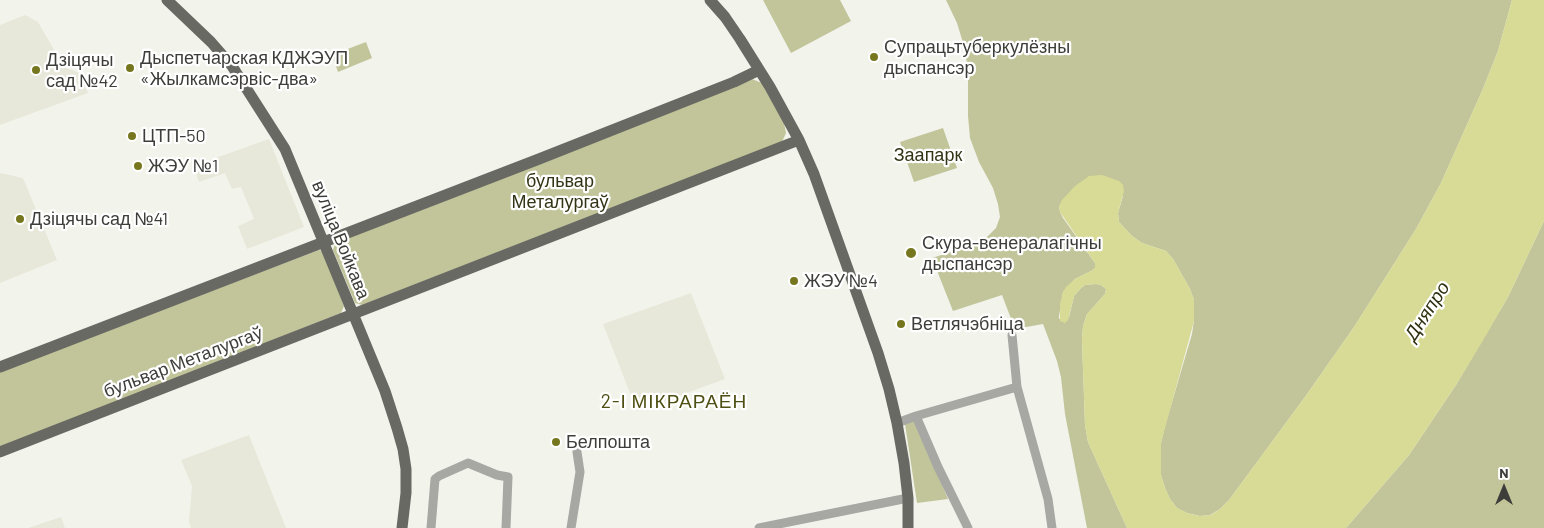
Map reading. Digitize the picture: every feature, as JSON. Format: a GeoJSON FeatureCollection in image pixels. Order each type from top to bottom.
{"type":"FeatureCollection","features":[{"type":"Feature","properties":{"kind":"main road","name":"вуліца Войкава"},"geometry":{"type":"LineString","coordinates":[[167,0],[211,42],[232,66],[285,149],[384,390],[403,449],[406,470],[406,493],[402,528]]}},
{"type":"Feature","properties":{"kind":"main road"},"geometry":{"type":"LineString","coordinates":[[710,0],[725,17],[760,70],[799,140],[814,174],[878,353],[897,423],[908,498],[908,528]]}},
{"type":"Feature","properties":{"kind":"main road"},"geometry":{"type":"LineString","coordinates":[[0,367],[539,159],[760,70]]}},
{"type":"Feature","properties":{"kind":"main road","name":"бульвар Металургаў"},"geometry":{"type":"LineString","coordinates":[[0,452],[799,140]]}},
{"type":"Feature","properties":{"kind":"street"},"geometry":{"type":"LineString","coordinates":[[1012,334],[1017,387],[1048,499],[1052,528]]}},
{"type":"Feature","properties":{"kind":"street"},"geometry":{"type":"LineString","coordinates":[[897,423],[1017,387]]}},
{"type":"Feature","properties":{"kind":"street"},"geometry":{"type":"LineString","coordinates":[[916,416],[968,528]]}},
{"type":"Feature","properties":{"kind":"street"},"geometry":{"type":"LineString","coordinates":[[571,528],[580,472],[577,452]]}},
{"type":"Feature","properties":{"kind":"street"},"geometry":{"type":"LineString","coordinates":[[431,528],[436,479],[468,463],[497,475],[508,477],[506,528]]}},
{"type":"Feature","properties":{"kind":"street"},"geometry":{"type":"LineString","coordinates":[[759,528],[779,526],[908,498]]}},
{"type":"Feature","properties":{"kind":"shaded area","name":"Дзіцячы сад №42"},"geometry":{"type":"Polygon","coordinates":[[[25,15],[38,22],[64,67],[79,73],[88,93],[0,125],[0,25],[25,15]]]}},
{"type":"Feature","properties":{"kind":"shaded area"},"geometry":{"type":"Polygon","coordinates":[[[269,139],[304,227],[247,249],[238,226],[254,219],[241,187],[232,189],[225,173],[199,182],[193,166],[269,139]]]}},
{"type":"Feature","properties":{"kind":"shaded area","name":"Дзіцячы сад №41"},"geometry":{"type":"Polygon","coordinates":[[[0,173],[23,178],[57,260],[0,283],[0,173]]]}},
{"type":"Feature","properties":{"kind":"shaded area"},"geometry":{"type":"Polygon","coordinates":[[[691,293],[725,379],[637,411],[603,324],[691,293]]]}},
{"type":"Feature","properties":{"kind":"shaded area"},"geometry":{"type":"Polygon","coordinates":[[[249,435],[286,528],[191,528],[189,522],[192,486],[181,460],[249,435]]]}},
{"type":"Feature","properties":{"kind":"shaded area"},"geometry":{"type":"Polygon","coordinates":[[[61,517],[65,528],[28,528],[61,517]]]}},
{"type":"Feature","properties":{"kind":"green space"},"geometry":{"type":"Polygon","coordinates":[[[763,0],[840,0],[851,21],[791,53],[763,0]]]}},
{"type":"Feature","properties":{"kind":"green space"},"geometry":{"type":"Polygon","coordinates":[[[946,0],[1512,0],[1498,51],[1482,91],[1441,183],[1416,229],[1354,327],[1305,397],[1229,500],[1210,515],[1200,516],[1177,508],[1170,499],[1161,475],[1161,443],[1192,334],[1194,300],[1173,259],[1166,251],[1142,243],[1132,236],[1119,222],[1118,213],[1123,196],[1059,206],[1063,218],[1095,263],[1095,268],[1075,279],[1063,292],[1059,319],[1069,317],[1074,296],[1085,285],[1096,284],[1106,289],[1105,294],[1087,314],[1083,326],[1085,425],[1088,442],[1127,528],[1087,528],[1065,414],[1061,377],[1043,324],[1015,329],[1002,295],[953,311],[932,258],[976,244],[996,228],[1000,217],[993,188],[979,162],[970,138],[968,70],[964,46],[957,23],[946,0]]]}},
{"type":"Feature","properties":{"kind":"green space"},"geometry":{"type":"Polygon","coordinates":[[[366,42],[372,58],[338,72],[332,55],[366,42]]]}},
{"type":"Feature","properties":{"kind":"green space","name":"бульвар Металургаў"},"geometry":{"type":"Polygon","coordinates":[[[752,79],[762,83],[784,123],[786,133],[782,142],[362,305],[355,303],[333,250],[335,244],[339,241],[752,79]]]}},
{"type":"Feature","properties":{"kind":"green space","name":"Заапарк"},"geometry":{"type":"Polygon","coordinates":[[[943,128],[957,168],[914,182],[900,142],[943,128]]]}},
{"type":"Feature","properties":{"kind":"green space"},"geometry":{"type":"Polygon","coordinates":[[[1544,221],[1544,528],[1346,528],[1409,455],[1456,385],[1508,297],[1544,221]]]}},
{"type":"Feature","properties":{"kind":"green space"},"geometry":{"type":"Polygon","coordinates":[[[319,250],[323,251],[344,306],[341,313],[0,448],[0,371],[319,250]]]}},
{"type":"Feature","properties":{"kind":"green space"},"geometry":{"type":"Polygon","coordinates":[[[916,420],[948,499],[917,503],[905,424],[916,420]]]}},
{"type":"Feature","properties":{"kind":"water","name":"Дняпро"},"geometry":{"type":"Polygon","coordinates":[[[1512,0],[1544,0],[1544,221],[1508,297],[1456,385],[1409,455],[1346,528],[1127,528],[1088,442],[1085,425],[1083,326],[1087,314],[1105,294],[1106,289],[1096,284],[1085,285],[1074,296],[1068,320],[1065,323],[1060,321],[1060,304],[1066,287],[1075,279],[1095,268],[1095,263],[1060,212],[1059,206],[1062,200],[1075,186],[1089,176],[1102,175],[1119,181],[1123,185],[1124,191],[1118,213],[1119,222],[1132,236],[1142,243],[1166,251],[1173,259],[1190,289],[1194,300],[1194,321],[1161,443],[1161,475],[1170,499],[1177,508],[1199,516],[1211,515],[1229,500],[1305,397],[1354,327],[1416,229],[1441,183],[1482,91],[1498,51],[1512,0]]]}},
{"type":"Feature","properties":{"kind":"place","name":"Супрацьтуберкулёзны дыспансэр"},"geometry":{"type":"Point","coordinates":[874,57]}},
{"type":"Feature","properties":{"kind":"place","name":"Дыспетчарская КДЖЭУП «Жылкамсэрвіс-два»"},"geometry":{"type":"Point","coordinates":[130,68]}},
{"type":"Feature","properties":{"kind":"place","name":"Дзіцячы сад №42"},"geometry":{"type":"Point","coordinates":[36,70]}},
{"type":"Feature","properties":{"kind":"place","name":"ЦТП-50"},"geometry":{"type":"Point","coordinates":[132,136]}},
{"type":"Feature","properties":{"kind":"place","name":"ЖЭУ №1"},"geometry":{"type":"Point","coordinates":[138,166]}},
{"type":"Feature","properties":{"kind":"place","name":"Дзіцячы сад №41"},"geometry":{"type":"Point","coordinates":[20,219]}},
{"type":"Feature","properties":{"kind":"place","name":"Скура-венералагічны дыспансэр"},"geometry":{"type":"Point","coordinates":[911,253]}},
{"type":"Feature","properties":{"kind":"place","name":"ЖЭУ №4"},"geometry":{"type":"Point","coordinates":[794,281]}},
{"type":"Feature","properties":{"kind":"place","name":"Ветлячэбніца"},"geometry":{"type":"Point","coordinates":[901,324]}},
{"type":"Feature","properties":{"kind":"place","name":"Белпошта"},"geometry":{"type":"Point","coordinates":[556,442]}},
{"type":"Feature","properties":{"kind":"district","name":"2-І МІКРАРАЁН"},"geometry":{"type":"Point","coordinates":[674,402]}}]}
